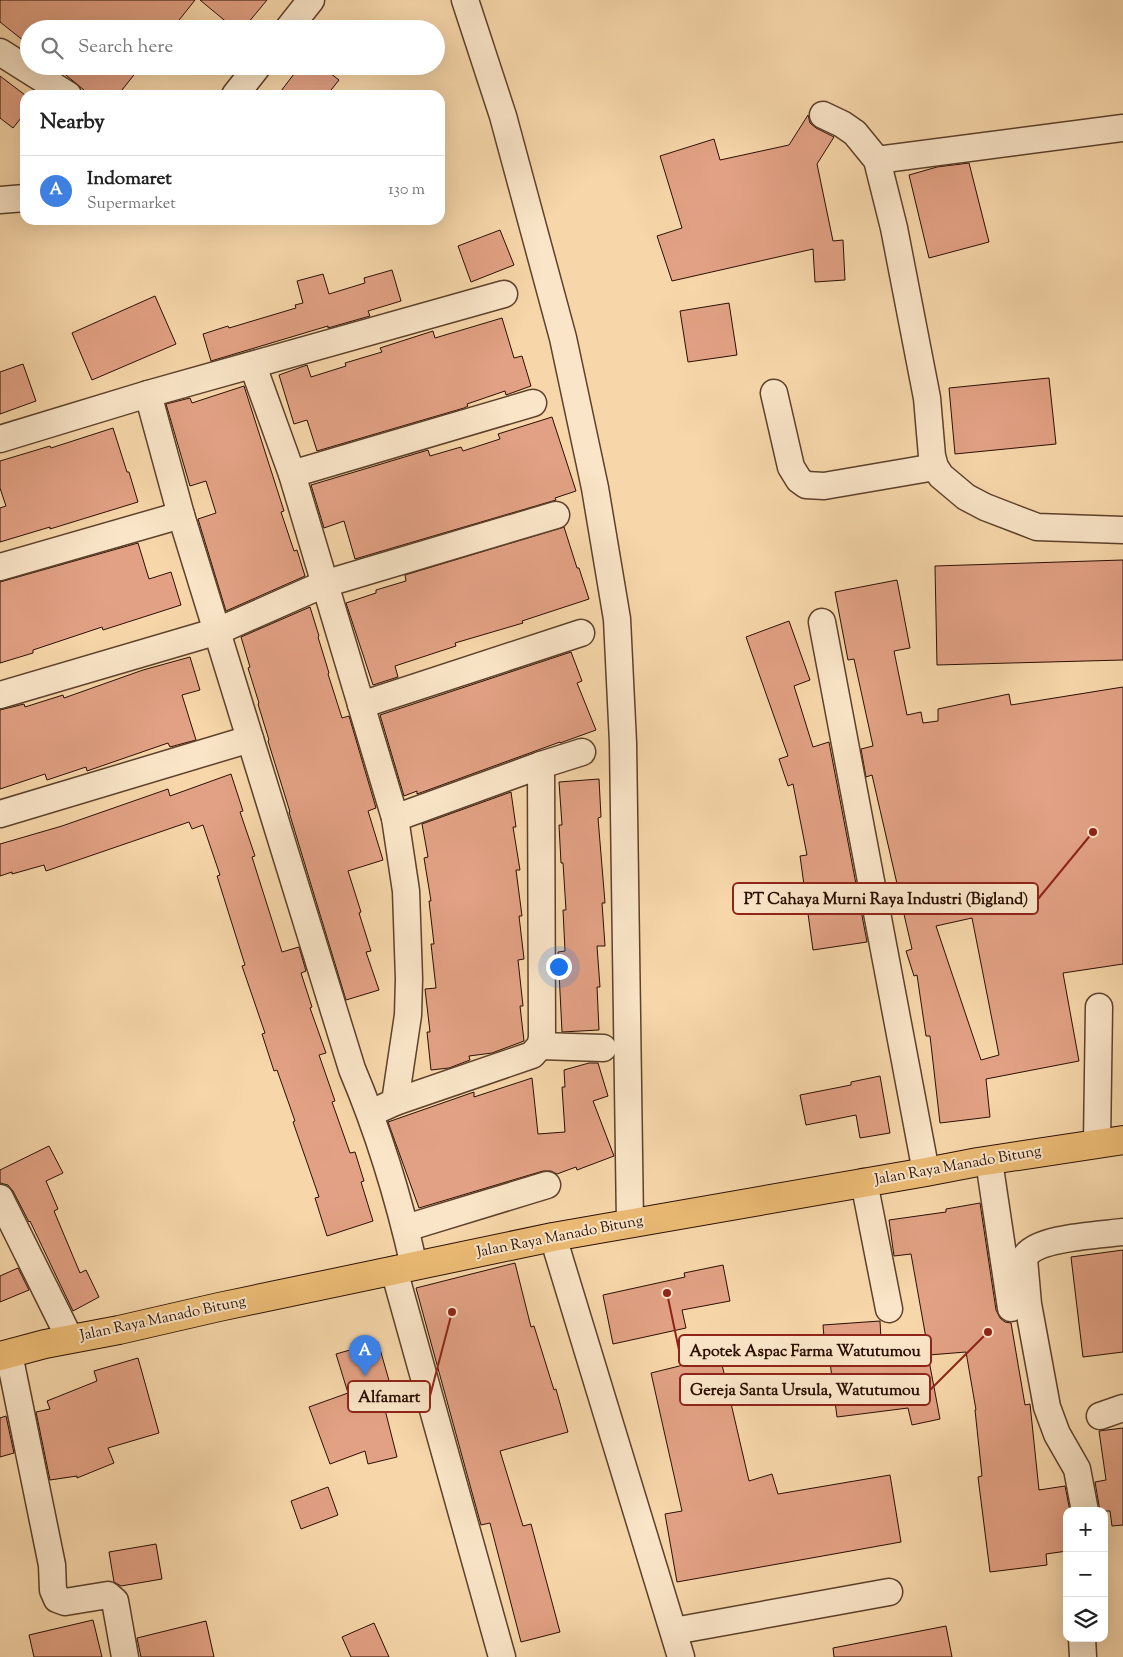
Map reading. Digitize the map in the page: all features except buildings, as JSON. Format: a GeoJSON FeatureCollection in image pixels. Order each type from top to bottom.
{"type":"FeatureCollection","features":[{"type":"Feature","properties":{"kind":"highway","name":"Jalan Raya Manado Bitung"},"geometry":{"type":"LineString","coordinates":[[4,1355],[553,1237],[989,1160],[1110,1141]]}},
{"type":"Feature","properties":{"kind":"street"},"geometry":{"type":"LineString","coordinates":[[295,20],[311,0]]}},
{"type":"Feature","properties":{"kind":"street"},"geometry":{"type":"LineString","coordinates":[[465,0],[503,116],[563,338],[595,488],[617,619],[623,743],[630,1223]]}},
{"type":"Feature","properties":{"kind":"street"},"geometry":{"type":"LineString","coordinates":[[0,52],[20,65]]}},
{"type":"Feature","properties":{"kind":"street"},"geometry":{"type":"LineString","coordinates":[[36,75],[60,90]]}},
{"type":"Feature","properties":{"kind":"street"},"geometry":{"type":"LineString","coordinates":[[239,90],[251,75]]}},
{"type":"Feature","properties":{"kind":"street"},"geometry":{"type":"LineString","coordinates":[[823,115],[855,133],[877,160],[894,228],[927,398],[932,456],[935,467],[941,476],[966,496],[985,507],[1037,527],[1123,530]]}},
{"type":"Feature","properties":{"kind":"street"},"geometry":{"type":"LineString","coordinates":[[877,160],[1123,128]]}},
{"type":"Feature","properties":{"kind":"street"},"geometry":{"type":"LineString","coordinates":[[0,200],[20,198]]}},
{"type":"Feature","properties":{"kind":"street"},"geometry":{"type":"LineString","coordinates":[[0,439],[148,394],[504,294]]}},
{"type":"Feature","properties":{"kind":"street"},"geometry":{"type":"LineString","coordinates":[[253,366],[292,474],[395,818],[406,891],[409,979],[408,1015],[395,1102]]}},
{"type":"Feature","properties":{"kind":"street"},"geometry":{"type":"LineString","coordinates":[[774,393],[790,467],[799,480],[806,485],[824,486],[935,467]]}},
{"type":"Feature","properties":{"kind":"street"},"geometry":{"type":"LineString","coordinates":[[148,394],[181,515],[352,1069],[370,1113],[406,1228],[404,1268],[502,1657]]}},
{"type":"Feature","properties":{"kind":"street"},"geometry":{"type":"LineString","coordinates":[[292,474],[533,404]]}},
{"type":"Feature","properties":{"kind":"street"},"geometry":{"type":"LineString","coordinates":[[0,567],[181,515]]}},
{"type":"Feature","properties":{"kind":"street"},"geometry":{"type":"LineString","coordinates":[[0,695],[218,631],[324,584],[556,515]]}},
{"type":"Feature","properties":{"kind":"street"},"geometry":{"type":"LineString","coordinates":[[822,622],[926,1172]]}},
{"type":"Feature","properties":{"kind":"street"},"geometry":{"type":"LineString","coordinates":[[361,705],[581,633]]}},
{"type":"Feature","properties":{"kind":"street"},"geometry":{"type":"LineString","coordinates":[[0,814],[250,739]]}},
{"type":"Feature","properties":{"kind":"street"},"geometry":{"type":"LineString","coordinates":[[395,818],[582,752]]}},
{"type":"Feature","properties":{"kind":"street"},"geometry":{"type":"LineString","coordinates":[[370,1113],[395,1102],[532,1055],[540,1046],[542,1038],[542,765]]}},
{"type":"Feature","properties":{"kind":"street"},"geometry":{"type":"LineString","coordinates":[[1099,1007],[1110,1141]]}},
{"type":"Feature","properties":{"kind":"street"},"geometry":{"type":"LineString","coordinates":[[540,1046],[604,1048]]}},
{"type":"Feature","properties":{"kind":"street"},"geometry":{"type":"LineString","coordinates":[[989,1160],[1015,1333]]}},
{"type":"Feature","properties":{"kind":"street"},"geometry":{"type":"LineString","coordinates":[[864,1182],[889,1309]]}},
{"type":"Feature","properties":{"kind":"street"},"geometry":{"type":"LineString","coordinates":[[406,1228],[547,1186]]}},
{"type":"Feature","properties":{"kind":"street"},"geometry":{"type":"LineString","coordinates":[[0,1198],[70,1340]]}},
{"type":"Feature","properties":{"kind":"street"},"geometry":{"type":"LineString","coordinates":[[1084,1507],[1077,1469],[1057,1434],[1047,1407],[1028,1304],[1024,1259],[1032,1249],[1046,1242],[1123,1232]]}},
{"type":"Feature","properties":{"kind":"street"},"geometry":{"type":"LineString","coordinates":[[553,1237],[681,1657]]}},
{"type":"Feature","properties":{"kind":"street"},"geometry":{"type":"LineString","coordinates":[[4,1355],[52,1566],[53,1590],[56,1600],[65,1602],[108,1595],[115,1601],[125,1657]]}},
{"type":"Feature","properties":{"kind":"street"},"geometry":{"type":"LineString","coordinates":[[674,1631],[889,1592]]}},
{"type":"Feature","properties":{"kind":"street"},"geometry":{"type":"LineString","coordinates":[[1082,1642],[1083,1657]]}},
{"type":"Feature","properties":{"kind":"place","name":"PT Cahaya Murni Raya Industri (Bigland)"},"geometry":{"type":"Point","coordinates":[1093,832]}},
{"type":"Feature","properties":{"kind":"place","name":"Apotek Aspac Farma Watutumou"},"geometry":{"type":"Point","coordinates":[667,1293]}},
{"type":"Feature","properties":{"kind":"place","name":"Alfamart"},"geometry":{"type":"Point","coordinates":[452,1312]}},
{"type":"Feature","properties":{"kind":"place","name":"Gereja Santa Ursula, Watutumou"},"geometry":{"type":"Point","coordinates":[988,1332]}},
{"type":"Feature","properties":{"kind":"place","name":"Indomaret"},"geometry":{"type":"Point","coordinates":[365,1376]}}]}
